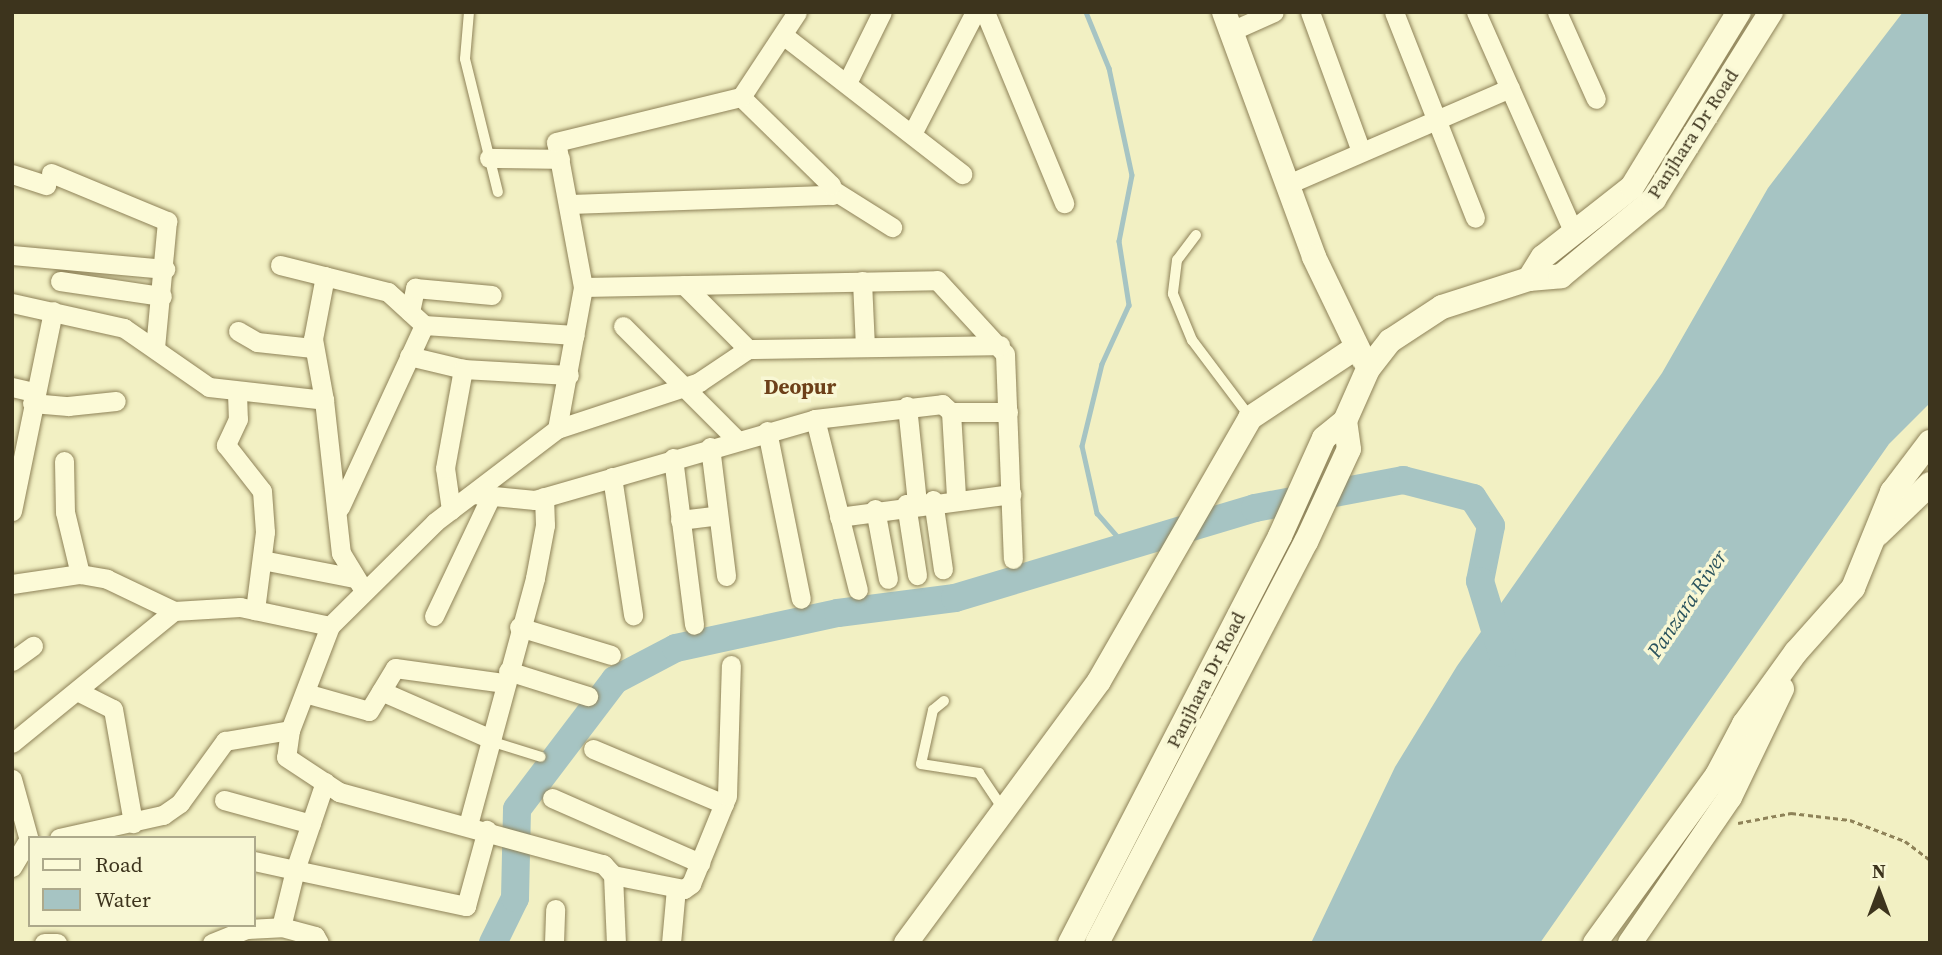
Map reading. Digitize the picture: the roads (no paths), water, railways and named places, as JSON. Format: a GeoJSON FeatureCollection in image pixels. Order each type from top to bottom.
{"type":"FeatureCollection","features":[{"type":"Feature","properties":{"kind":"street"},"geometry":{"type":"LineString","coordinates":[[557,429],[583,287],[570,204],[556,142],[741,97],[797,12]]}},
{"type":"Feature","properties":{"kind":"street"},"geometry":{"type":"LineString","coordinates":[[847,83],[882,12]]}},
{"type":"Feature","properties":{"kind":"street"},"geometry":{"type":"LineString","coordinates":[[913,132],[975,12]]}},
{"type":"Feature","properties":{"kind":"street"},"geometry":{"type":"LineString","coordinates":[[985,12],[1063,203]]}},
{"type":"Feature","properties":{"kind":"street"},"geometry":{"type":"LineString","coordinates":[[1274,12],[1226,22],[1286,185],[1368,369]]}},
{"type":"Feature","properties":{"kind":"street"},"geometry":{"type":"LineString","coordinates":[[1310,12],[1362,151]]}},
{"type":"Feature","properties":{"kind":"street"},"geometry":{"type":"LineString","coordinates":[[1394,12],[1475,218]]}},
{"type":"Feature","properties":{"kind":"street"},"geometry":{"type":"LineString","coordinates":[[1476,12],[1574,233]]}},
{"type":"Feature","properties":{"kind":"street"},"geometry":{"type":"LineString","coordinates":[[1557,12],[1596,99]]}},
{"type":"Feature","properties":{"kind":"street","name":"Panjhara Dr Road"},"geometry":{"type":"LineString","coordinates":[[1529,279],[1543,257],[1632,187],[1739,12]]}},
{"type":"Feature","properties":{"kind":"street","name":"Panjhara Dr Road"},"geometry":{"type":"LineString","coordinates":[[1070,943],[1280,536],[1324,439],[1345,421],[1368,369],[1412,324],[1442,307],[1529,279],[1561,276],[1654,199],[1771,12]]}},
{"type":"Feature","properties":{"kind":"street"},"geometry":{"type":"LineString","coordinates":[[783,35],[913,132],[962,174]]}},
{"type":"Feature","properties":{"kind":"street"},"geometry":{"type":"LineString","coordinates":[[1286,185],[1510,88]]}},
{"type":"Feature","properties":{"kind":"street"},"geometry":{"type":"LineString","coordinates":[[741,97],[833,190],[892,227]]}},
{"type":"Feature","properties":{"kind":"street"},"geometry":{"type":"LineString","coordinates":[[489,158],[560,159]]}},
{"type":"Feature","properties":{"kind":"street"},"geometry":{"type":"LineString","coordinates":[[12,174],[49,179],[167,221],[165,269],[155,348]]}},
{"type":"Feature","properties":{"kind":"street"},"geometry":{"type":"LineString","coordinates":[[570,204],[827,199],[833,190]]}},
{"type":"Feature","properties":{"kind":"street"},"geometry":{"type":"LineString","coordinates":[[12,255],[165,269]]}},
{"type":"Feature","properties":{"kind":"street"},"geometry":{"type":"LineString","coordinates":[[280,265],[388,292],[417,318],[575,335]]}},
{"type":"Feature","properties":{"kind":"street"},"geometry":{"type":"LineString","coordinates":[[325,276],[313,348],[324,400],[340,507],[341,553],[359,583]]}},
{"type":"Feature","properties":{"kind":"street"},"geometry":{"type":"LineString","coordinates":[[583,287],[937,280],[1000,345],[1008,412],[1013,559]]}},
{"type":"Feature","properties":{"kind":"street"},"geometry":{"type":"LineString","coordinates":[[60,281],[162,296]]}},
{"type":"Feature","properties":{"kind":"street"},"geometry":{"type":"LineString","coordinates":[[862,281],[865,346]]}},
{"type":"Feature","properties":{"kind":"street"},"geometry":{"type":"LineString","coordinates":[[684,285],[748,349]]}},
{"type":"Feature","properties":{"kind":"street"},"geometry":{"type":"LineString","coordinates":[[340,507],[409,356],[417,318],[415,288],[492,295]]}},
{"type":"Feature","properties":{"kind":"street"},"geometry":{"type":"LineString","coordinates":[[12,303],[124,328],[209,387],[237,393],[324,400]]}},
{"type":"Feature","properties":{"kind":"street"},"geometry":{"type":"LineString","coordinates":[[12,510],[22,485],[33,397],[53,311]]}},
{"type":"Feature","properties":{"kind":"street"},"geometry":{"type":"LineString","coordinates":[[623,326],[688,386],[736,439]]}},
{"type":"Feature","properties":{"kind":"street"},"geometry":{"type":"LineString","coordinates":[[238,331],[257,342],[313,348]]}},
{"type":"Feature","properties":{"kind":"street"},"geometry":{"type":"LineString","coordinates":[[731,665],[730,780],[724,804],[701,863],[688,888],[613,875],[603,864],[539,844],[339,792],[286,757],[290,730],[330,626],[359,583],[451,510],[482,495],[557,429],[688,386],[748,349],[1000,345]]}},
{"type":"Feature","properties":{"kind":"street"},"geometry":{"type":"LineString","coordinates":[[906,943],[1099,681],[1250,418],[1357,347]]}},
{"type":"Feature","properties":{"kind":"street"},"geometry":{"type":"LineString","coordinates":[[409,356],[463,369],[569,375]]}},
{"type":"Feature","properties":{"kind":"street"},"geometry":{"type":"LineString","coordinates":[[451,510],[445,468],[463,369]]}},
{"type":"Feature","properties":{"kind":"street"},"geometry":{"type":"LineString","coordinates":[[12,387],[33,397],[68,407],[116,401]]}},
{"type":"Feature","properties":{"kind":"street"},"geometry":{"type":"LineString","coordinates":[[237,393],[238,419],[226,445],[261,484],[262,560],[255,610]]}},
{"type":"Feature","properties":{"kind":"street"},"geometry":{"type":"LineString","coordinates":[[482,495],[544,497],[736,439],[815,419],[942,404],[951,412],[1008,412]]}},
{"type":"Feature","properties":{"kind":"street"},"geometry":{"type":"LineString","coordinates":[[907,407],[919,502],[917,575]]}},
{"type":"Feature","properties":{"kind":"street"},"geometry":{"type":"LineString","coordinates":[[951,412],[956,497]]}},
{"type":"Feature","properties":{"kind":"street"},"geometry":{"type":"LineString","coordinates":[[815,419],[858,590]]}},
{"type":"Feature","properties":{"kind":"street","name":"Panjhara Dr Road"},"geometry":{"type":"LineString","coordinates":[[1097,943],[1306,542],[1349,449],[1345,421]]}},
{"type":"Feature","properties":{"kind":"street"},"geometry":{"type":"LineString","coordinates":[[766,431],[801,599]]}},
{"type":"Feature","properties":{"kind":"street"},"geometry":{"type":"LineString","coordinates":[[1595,943],[1717,775],[1744,724],[1796,652],[1853,588],[1892,492],[1930,442]]}},
{"type":"Feature","properties":{"kind":"street"},"geometry":{"type":"LineString","coordinates":[[710,447],[726,576]]}},
{"type":"Feature","properties":{"kind":"street"},"geometry":{"type":"LineString","coordinates":[[673,458],[694,625]]}},
{"type":"Feature","properties":{"kind":"street"},"geometry":{"type":"LineString","coordinates":[[64,461],[65,512],[80,574]]}},
{"type":"Feature","properties":{"kind":"street"},"geometry":{"type":"LineString","coordinates":[[612,477],[633,615]]}},
{"type":"Feature","properties":{"kind":"street"},"geometry":{"type":"LineString","coordinates":[[1875,537],[1930,484]]}},
{"type":"Feature","properties":{"kind":"street"},"geometry":{"type":"LineString","coordinates":[[839,517],[956,497],[1011,494]]}},
{"type":"Feature","properties":{"kind":"street"},"geometry":{"type":"LineString","coordinates":[[434,616],[482,495]]}},
{"type":"Feature","properties":{"kind":"street"},"geometry":{"type":"LineString","coordinates":[[256,862],[466,906],[486,830],[491,740],[519,626],[542,550],[544,497]]}},
{"type":"Feature","properties":{"kind":"street"},"geometry":{"type":"LineString","coordinates":[[919,502],[943,569]]}},
{"type":"Feature","properties":{"kind":"street"},"geometry":{"type":"LineString","coordinates":[[875,509],[888,579]]}},
{"type":"Feature","properties":{"kind":"street"},"geometry":{"type":"LineString","coordinates":[[680,520],[718,514]]}},
{"type":"Feature","properties":{"kind":"street"},"geometry":{"type":"LineString","coordinates":[[262,560],[359,583]]}},
{"type":"Feature","properties":{"kind":"street"},"geometry":{"type":"LineString","coordinates":[[12,584],[80,574],[107,579],[174,611],[226,606],[330,626]]}},
{"type":"Feature","properties":{"kind":"street"},"geometry":{"type":"LineString","coordinates":[[12,742],[174,611]]}},
{"type":"Feature","properties":{"kind":"street"},"geometry":{"type":"LineString","coordinates":[[519,626],[611,655]]}},
{"type":"Feature","properties":{"kind":"street"},"geometry":{"type":"LineString","coordinates":[[12,661],[33,646]]}},
{"type":"Feature","properties":{"kind":"street"},"geometry":{"type":"LineString","coordinates":[[1630,943],[1708,833],[1775,706],[1796,652]]}},
{"type":"Feature","properties":{"kind":"street"},"geometry":{"type":"LineString","coordinates":[[305,693],[369,711],[395,668],[507,677],[588,696]]}},
{"type":"Feature","properties":{"kind":"street"},"geometry":{"type":"LineString","coordinates":[[77,691],[113,709],[133,823]]}},
{"type":"Feature","properties":{"kind":"street"},"geometry":{"type":"LineString","coordinates":[[381,691],[491,740]]}},
{"type":"Feature","properties":{"kind":"street"},"geometry":{"type":"LineString","coordinates":[[69,836],[133,823],[174,809],[225,741],[290,730]]}},
{"type":"Feature","properties":{"kind":"street"},"geometry":{"type":"LineString","coordinates":[[593,749],[724,804]]}},
{"type":"Feature","properties":{"kind":"street"},"geometry":{"type":"LineString","coordinates":[[12,779],[28,843],[12,867]]}},
{"type":"Feature","properties":{"kind":"street"},"geometry":{"type":"LineString","coordinates":[[281,927],[295,870],[325,782]]}},
{"type":"Feature","properties":{"kind":"street"},"geometry":{"type":"LineString","coordinates":[[552,798],[701,863]]}},
{"type":"Feature","properties":{"kind":"street"},"geometry":{"type":"LineString","coordinates":[[224,800],[310,824]]}},
{"type":"Feature","properties":{"kind":"street"},"geometry":{"type":"LineString","coordinates":[[613,875],[616,943]]}},
{"type":"Feature","properties":{"kind":"street"},"geometry":{"type":"LineString","coordinates":[[671,943],[676,888]]}},
{"type":"Feature","properties":{"kind":"street"},"geometry":{"type":"LineString","coordinates":[[554,943],[555,909]]}},
{"type":"Feature","properties":{"kind":"street"},"geometry":{"type":"LineString","coordinates":[[212,943],[247,929],[281,927],[315,936],[319,943]]}},
{"type":"Feature","properties":{"kind":"street"},"geometry":{"type":"LineString","coordinates":[[44,943],[57,943]]}},
{"type":"Feature","properties":{"kind":"lane"},"geometry":{"type":"LineString","coordinates":[[469,12],[465,59],[498,192]]}},
{"type":"Feature","properties":{"kind":"lane"},"geometry":{"type":"LineString","coordinates":[[1196,235],[1177,260],[1173,294],[1192,340],[1250,418]]}},
{"type":"Feature","properties":{"kind":"lane"},"geometry":{"type":"LineString","coordinates":[[944,701],[933,710],[921,764],[979,773],[1003,810]]}},
{"type":"Feature","properties":{"kind":"lane"},"geometry":{"type":"LineString","coordinates":[[491,740],[541,757]]}},
{"type":"Feature","properties":{"kind":"water","name":"Panzara River"},"geometry":{"type":"Polygon","coordinates":[[[1903,12],[1930,12],[1930,403],[1889,444],[1540,943],[1311,943],[1395,767],[1457,666],[1662,373],[1768,188],[1903,12]]]}},
{"type":"Feature","properties":{"kind":"waterway"},"geometry":{"type":"LineString","coordinates":[[1086,12],[1109,68],[1132,175],[1119,241],[1129,305],[1102,364],[1082,446],[1097,513],[1123,543]]}},
{"type":"Feature","properties":{"kind":"waterway"},"geometry":{"type":"LineString","coordinates":[[493,943],[515,898],[517,809],[615,680],[676,648],[838,613],[955,598],[1255,508],[1403,480],[1473,498],[1491,526],[1480,581],[1502,653]]}},
{"type":"Feature","properties":{"kind":"district","name":"Deopur"},"geometry":{"type":"Point","coordinates":[800,387]}}]}
